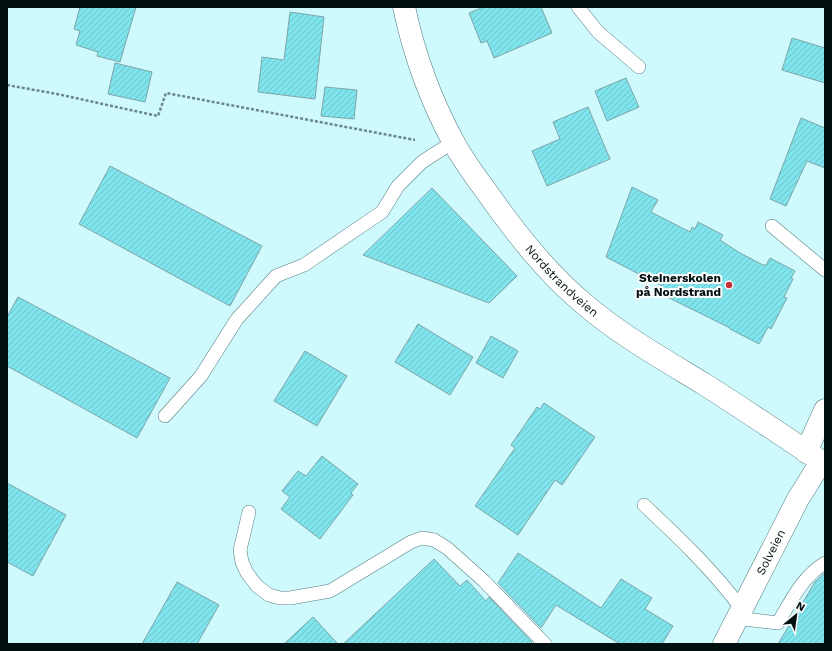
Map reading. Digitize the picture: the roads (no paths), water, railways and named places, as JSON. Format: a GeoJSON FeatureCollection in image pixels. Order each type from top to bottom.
{"type":"FeatureCollection","features":[{"type":"Feature","properties":{"kind":"main road","name":"Nordstrandveien"},"geometry":{"type":"LineString","coordinates":[[404,7],[411,37],[420,62],[435,103],[453,142],[512,228],[541,263],[583,303],[630,338],[768,425],[818,459]]}},
{"type":"Feature","properties":{"kind":"main road","name":"Solveien"},"geometry":{"type":"LineString","coordinates":[[724,644],[818,459],[825,410]]}},
{"type":"Feature","properties":{"kind":"lane"},"geometry":{"type":"LineString","coordinates":[[578,7],[598,32],[639,67]]}},
{"type":"Feature","properties":{"kind":"lane"},"geometry":{"type":"LineString","coordinates":[[165,416],[201,376],[237,319],[276,276],[304,265],[382,212],[398,186],[422,162],[453,142]]}},
{"type":"Feature","properties":{"kind":"lane"},"geometry":{"type":"LineString","coordinates":[[772,226],[825,270]]}},
{"type":"Feature","properties":{"kind":"lane"},"geometry":{"type":"LineString","coordinates":[[644,505],[717,578],[739,613],[778,623],[796,592],[807,578],[825,563]]}},
{"type":"Feature","properties":{"kind":"lane"},"geometry":{"type":"LineString","coordinates":[[249,512],[240,550],[242,562],[247,573],[257,586],[269,595],[280,598],[290,598],[330,591],[411,542],[422,538],[434,540],[447,548],[484,580],[545,644]]}},
{"type":"Feature","properties":{"kind":"place","name":"Steinerskolen på Nordstrand"},"geometry":{"type":"Point","coordinates":[729,285]}}]}
